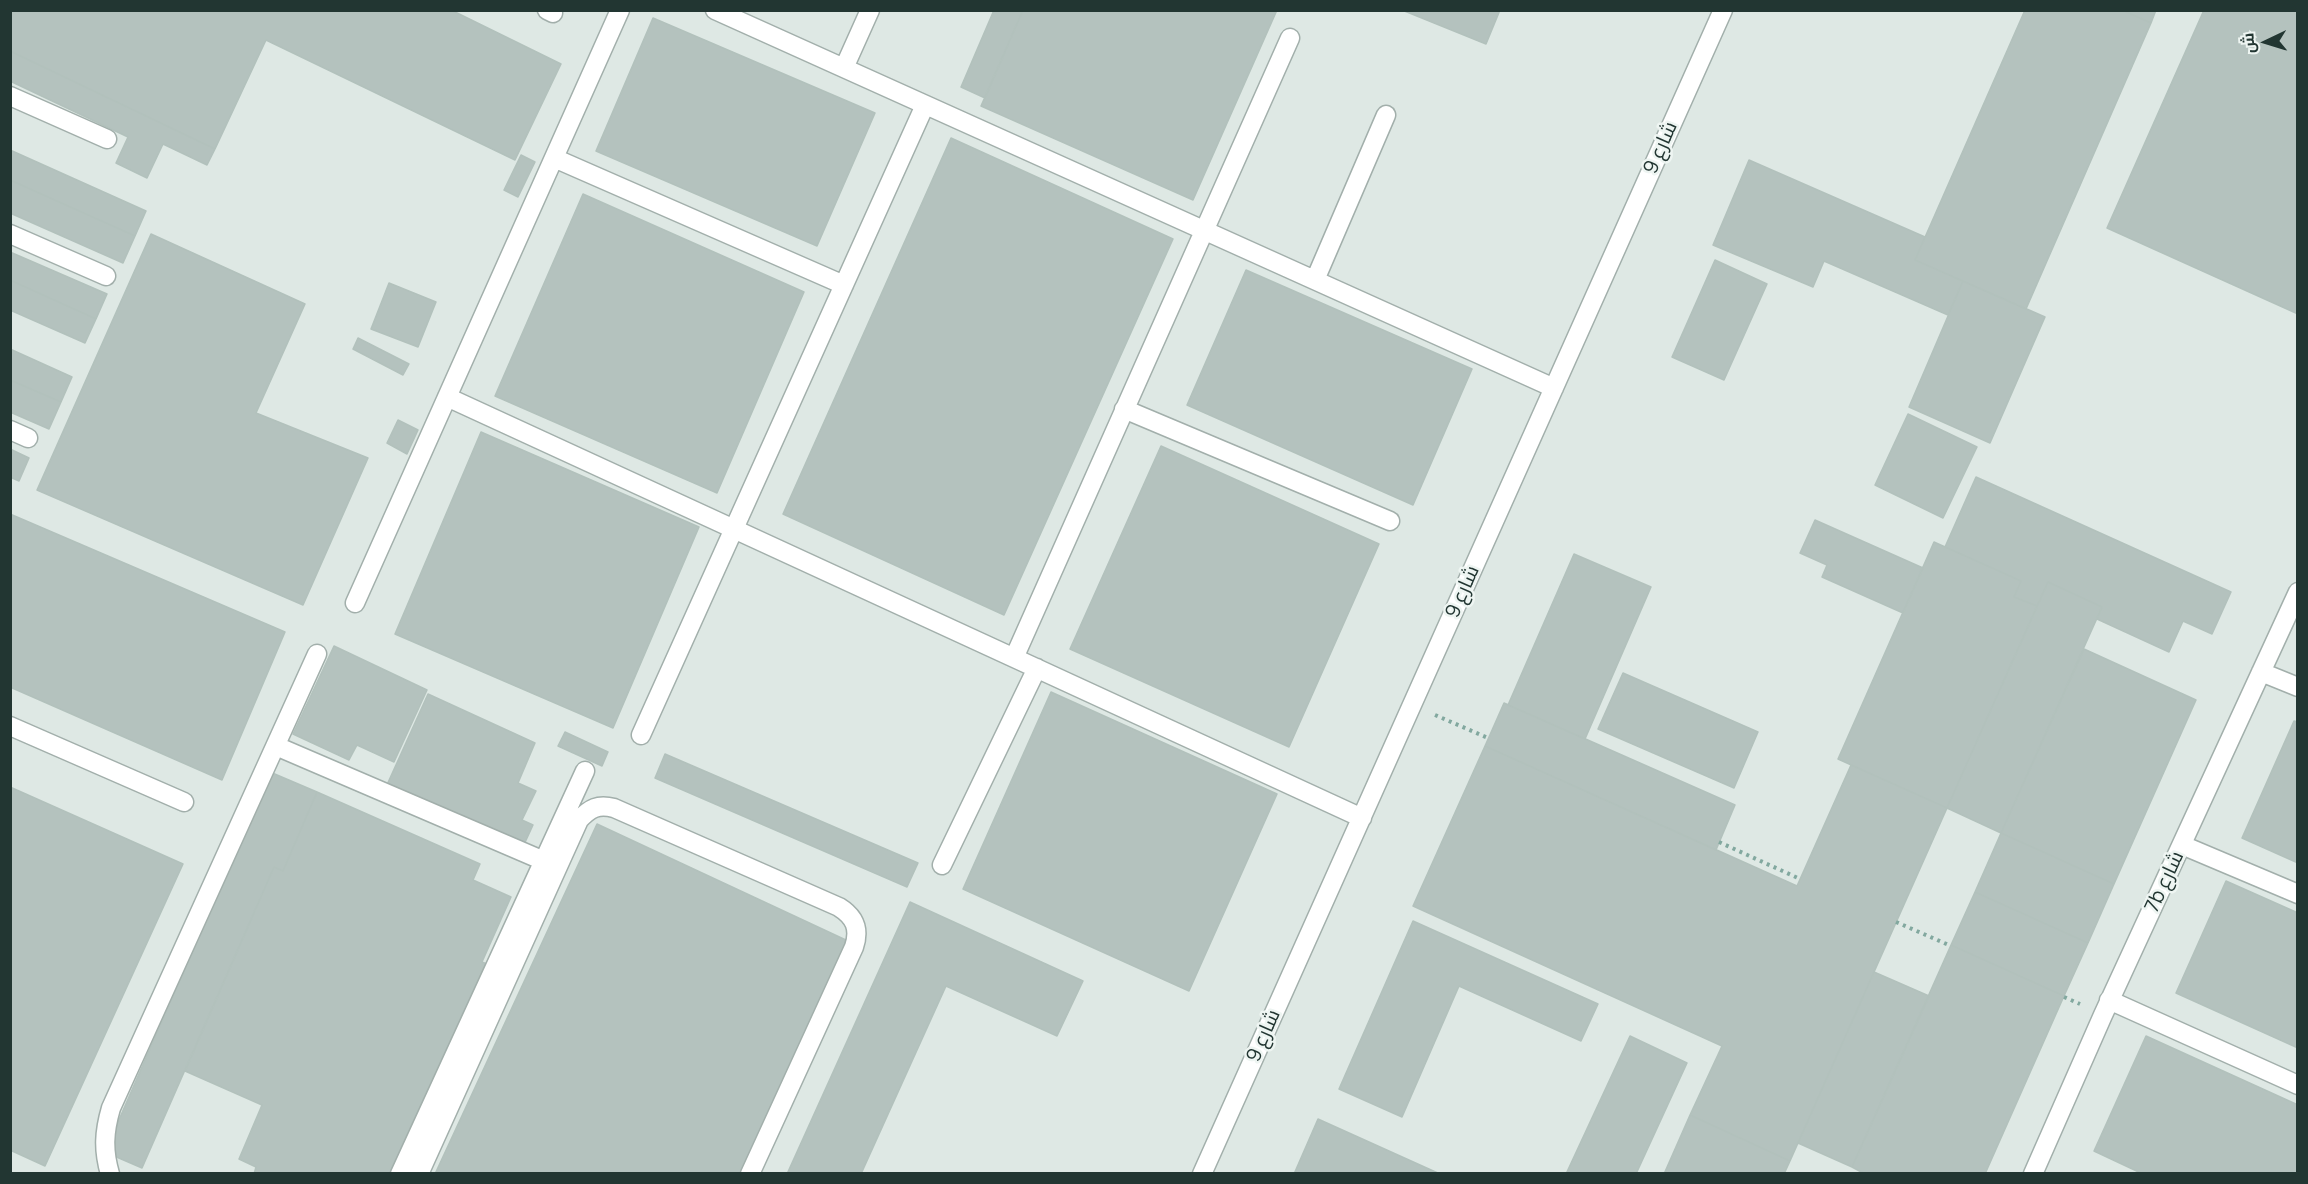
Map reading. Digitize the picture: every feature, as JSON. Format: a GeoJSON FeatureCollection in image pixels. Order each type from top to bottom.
{"type":"FeatureCollection","features":[{"type":"Feature","properties":{"kind":"street"},"geometry":{"type":"LineString","coordinates":[[355,603],[620,10]]}},
{"type":"Feature","properties":{"kind":"street"},"geometry":{"type":"LineString","coordinates":[[715,10],[1554,388]]}},
{"type":"Feature","properties":{"kind":"street"},"geometry":{"type":"LineString","coordinates":[[844,68],[870,10]]}},
{"type":"Feature","properties":{"kind":"street","name":"شارع 9"},"geometry":{"type":"LineString","coordinates":[[1202,1173],[1723,10]]}},
{"type":"Feature","properties":{"kind":"street"},"geometry":{"type":"LineString","coordinates":[[1014,658],[1290,38]]}},
{"type":"Feature","properties":{"kind":"street"},"geometry":{"type":"LineString","coordinates":[[10,96],[107,139]]}},
{"type":"Feature","properties":{"kind":"street"},"geometry":{"type":"LineString","coordinates":[[640,735],[925,105]]}},
{"type":"Feature","properties":{"kind":"street"},"geometry":{"type":"LineString","coordinates":[[1315,280],[1386,115]]}},
{"type":"Feature","properties":{"kind":"street"},"geometry":{"type":"LineString","coordinates":[[554,158],[844,285]]}},
{"type":"Feature","properties":{"kind":"street"},"geometry":{"type":"LineString","coordinates":[[10,234],[106,276]]}},
{"type":"Feature","properties":{"kind":"street"},"geometry":{"type":"LineString","coordinates":[[447,397],[1362,818]]}},
{"type":"Feature","properties":{"kind":"street"},"geometry":{"type":"LineString","coordinates":[[1124,409],[1390,521]]}},
{"type":"Feature","properties":{"kind":"street"},"geometry":{"type":"LineString","coordinates":[[10,430],[28,438]]}},
{"type":"Feature","properties":{"kind":"street","name":"7b شارع"},"geometry":{"type":"LineString","coordinates":[[2033,1173],[2109,1000],[2298,592]]}},
{"type":"Feature","properties":{"kind":"street"},"geometry":{"type":"LineString","coordinates":[[110,1173],[104,1155],[104,1131],[111,1108],[317,654]]}},
{"type":"Feature","properties":{"kind":"street"},"geometry":{"type":"LineString","coordinates":[[942,865],[1037,668]]}},
{"type":"Feature","properties":{"kind":"street"},"geometry":{"type":"LineString","coordinates":[[2261,672],[2298,687]]}},
{"type":"Feature","properties":{"kind":"street"},"geometry":{"type":"LineString","coordinates":[[10,726],[184,802]]}},
{"type":"Feature","properties":{"kind":"street"},"geometry":{"type":"LineString","coordinates":[[276,746],[544,861]]}},
{"type":"Feature","properties":{"kind":"street"},"geometry":{"type":"LineString","coordinates":[[400,1173],[585,771]]}},
{"type":"Feature","properties":{"kind":"street"},"geometry":{"type":"LineString","coordinates":[[420,1173],[579,820],[588,810],[605,806],[839,907],[848,912],[855,921],[857,930],[854,947],[750,1173]]}},
{"type":"Feature","properties":{"kind":"street"},"geometry":{"type":"LineString","coordinates":[[2182,845],[2298,894]]}},
{"type":"Feature","properties":{"kind":"street"},"geometry":{"type":"LineString","coordinates":[[2109,1000],[2298,1085]]}},
{"type":"Feature","properties":{"kind":"path"},"geometry":{"type":"LineString","coordinates":[[1413,705],[1488,738]]}},
{"type":"Feature","properties":{"kind":"path"},"geometry":{"type":"LineString","coordinates":[[1719,842],[1800,879]]}},
{"type":"Feature","properties":{"kind":"path"},"geometry":{"type":"LineString","coordinates":[[1896,922],[1951,946]]}},
{"type":"Feature","properties":{"kind":"building"},"geometry":{"type":"Polygon","coordinates":[[[10,10],[451,10],[561,64],[515,160],[266,40],[215,149],[10,51],[10,10]]]}},
{"type":"Feature","properties":{"kind":"building"},"geometry":{"type":"Polygon","coordinates":[[[994,10],[1023,10],[985,98],[961,87],[994,10]]]}},
{"type":"Feature","properties":{"kind":"building"},"geometry":{"type":"Polygon","coordinates":[[[1023,10],[1277,10],[1193,200],[981,106],[1023,10]]]}},
{"type":"Feature","properties":{"kind":"building"},"geometry":{"type":"Polygon","coordinates":[[[1402,10],[1500,10],[1486,44],[1402,10]]]}},
{"type":"Feature","properties":{"kind":"building"},"geometry":{"type":"Polygon","coordinates":[[[2025,10],[2122,10],[2151,23],[2026,309],[1915,260],[2025,10]]]}},
{"type":"Feature","properties":{"kind":"building"},"geometry":{"type":"Polygon","coordinates":[[[2122,10],[2156,10],[2151,23],[2122,10]]]}},
{"type":"Feature","properties":{"kind":"building"},"geometry":{"type":"Polygon","coordinates":[[[2204,10],[2298,10],[2298,314],[2107,228],[2204,10]]]}},
{"type":"Feature","properties":{"kind":"building"},"geometry":{"type":"Polygon","coordinates":[[[653,18],[875,113],[817,246],[596,151],[653,18]]]}},
{"type":"Feature","properties":{"kind":"building"},"geometry":{"type":"Polygon","coordinates":[[[10,51],[215,149],[207,165],[163,144],[147,178],[116,163],[128,137],[10,81],[10,51]]]}},
{"type":"Feature","properties":{"kind":"building"},"geometry":{"type":"Polygon","coordinates":[[[951,138],[1173,239],[1004,615],[783,514],[951,138]]]}},
{"type":"Feature","properties":{"kind":"building"},"geometry":{"type":"Polygon","coordinates":[[[10,150],[146,211],[135,236],[10,180],[10,150]]]}},
{"type":"Feature","properties":{"kind":"building"},"geometry":{"type":"Polygon","coordinates":[[[521,155],[535,162],[518,197],[504,190],[521,155]]]}},
{"type":"Feature","properties":{"kind":"building"},"geometry":{"type":"Polygon","coordinates":[[[1749,160],[1925,237],[1915,260],[1963,281],[1948,315],[1824,261],[1813,287],[1713,245],[1749,160]]]}},
{"type":"Feature","properties":{"kind":"building"},"geometry":{"type":"Polygon","coordinates":[[[10,180],[135,236],[123,263],[10,213],[10,180]]]}},
{"type":"Feature","properties":{"kind":"building"},"geometry":{"type":"Polygon","coordinates":[[[583,194],[804,292],[717,493],[495,396],[583,194]]]}},
{"type":"Feature","properties":{"kind":"building"},"geometry":{"type":"Polygon","coordinates":[[[151,234],[305,304],[256,413],[368,458],[303,605],[37,490],[151,234]]]}},
{"type":"Feature","properties":{"kind":"building"},"geometry":{"type":"Polygon","coordinates":[[[10,252],[107,294],[96,319],[10,280],[10,252]]]}},
{"type":"Feature","properties":{"kind":"building"},"geometry":{"type":"Polygon","coordinates":[[[1715,260],[1767,284],[1724,380],[1672,357],[1715,260]]]}},
{"type":"Feature","properties":{"kind":"building"},"geometry":{"type":"Polygon","coordinates":[[[1246,270],[1472,369],[1413,505],[1187,405],[1246,270]]]}},
{"type":"Feature","properties":{"kind":"building"},"geometry":{"type":"Polygon","coordinates":[[[10,280],[96,319],[85,343],[10,310],[10,280]]]}},
{"type":"Feature","properties":{"kind":"building"},"geometry":{"type":"Polygon","coordinates":[[[1963,281],[2045,317],[1990,443],[1909,407],[1963,281]]]}},
{"type":"Feature","properties":{"kind":"building"},"geometry":{"type":"Polygon","coordinates":[[[389,283],[436,302],[418,347],[371,329],[389,283]]]}},
{"type":"Feature","properties":{"kind":"building"},"geometry":{"type":"Polygon","coordinates":[[[358,338],[409,364],[403,375],[353,349],[358,338]]]}},
{"type":"Feature","properties":{"kind":"building"},"geometry":{"type":"Polygon","coordinates":[[[10,349],[72,377],[61,402],[10,380],[10,349]]]}},
{"type":"Feature","properties":{"kind":"building"},"geometry":{"type":"Polygon","coordinates":[[[10,380],[61,402],[49,429],[10,412],[10,380]]]}},
{"type":"Feature","properties":{"kind":"building"},"geometry":{"type":"Polygon","coordinates":[[[1908,414],[1977,447],[1943,518],[1875,485],[1908,414]]]}},
{"type":"Feature","properties":{"kind":"building"},"geometry":{"type":"Polygon","coordinates":[[[398,420],[418,430],[407,454],[387,443],[398,420]]]}},
{"type":"Feature","properties":{"kind":"building"},"geometry":{"type":"Polygon","coordinates":[[[481,432],[699,527],[613,728],[395,634],[481,432]]]}},
{"type":"Feature","properties":{"kind":"building"},"geometry":{"type":"Polygon","coordinates":[[[1161,446],[1379,544],[1289,747],[1070,649],[1161,446]]]}},
{"type":"Feature","properties":{"kind":"building"},"geometry":{"type":"Polygon","coordinates":[[[10,449],[29,458],[19,481],[10,477],[10,449]]]}},
{"type":"Feature","properties":{"kind":"building"},"geometry":{"type":"Polygon","coordinates":[[[1976,477],[2231,592],[2212,634],[2183,621],[2169,652],[2097,619],[2102,607],[2048,582],[2037,606],[2014,597],[2021,581],[1945,547],[1976,477]]]}},
{"type":"Feature","properties":{"kind":"building"},"geometry":{"type":"Polygon","coordinates":[[[10,514],[285,632],[222,780],[10,687],[10,514]]]}},
{"type":"Feature","properties":{"kind":"building"},"geometry":{"type":"Polygon","coordinates":[[[1815,520],[1923,568],[1903,613],[1822,577],[1827,565],[1800,553],[1815,520]]]}},
{"type":"Feature","properties":{"kind":"building"},"geometry":{"type":"Polygon","coordinates":[[[1934,542],[2021,581],[2014,597],[2037,606],[1947,808],[1838,759],[1934,542]]]}},
{"type":"Feature","properties":{"kind":"building"},"geometry":{"type":"Polygon","coordinates":[[[1574,554],[1651,587],[1585,739],[1508,705],[1574,554]]]}},
{"type":"Feature","properties":{"kind":"building"},"geometry":{"type":"Polygon","coordinates":[[[2048,582],[2102,607],[2001,833],[1947,808],[2048,582]]]}},
{"type":"Feature","properties":{"kind":"building"},"geometry":{"type":"Polygon","coordinates":[[[334,646],[427,690],[394,762],[357,745],[349,760],[293,734],[334,646]]]}},
{"type":"Feature","properties":{"kind":"building"},"geometry":{"type":"Polygon","coordinates":[[[2084,649],[2196,700],[2114,884],[2001,833],[2084,649]]]}},
{"type":"Feature","properties":{"kind":"building"},"geometry":{"type":"Polygon","coordinates":[[[1623,673],[1758,732],[1734,788],[1598,729],[1623,673]]]}},
{"type":"Feature","properties":{"kind":"building"},"geometry":{"type":"Polygon","coordinates":[[[1051,692],[1277,794],[1189,991],[963,889],[1051,692]]]}},
{"type":"Feature","properties":{"kind":"building"},"geometry":{"type":"Polygon","coordinates":[[[428,694],[535,743],[518,783],[536,791],[522,820],[533,825],[522,849],[386,787],[428,694]]]}},
{"type":"Feature","properties":{"kind":"building"},"geometry":{"type":"Polygon","coordinates":[[[1504,703],[1735,805],[1716,850],[1485,746],[1504,703]]]}},
{"type":"Feature","properties":{"kind":"building"},"geometry":{"type":"Polygon","coordinates":[[[2294,721],[2298,722],[2298,863],[2242,838],[2294,721]]]}},
{"type":"Feature","properties":{"kind":"building"},"geometry":{"type":"Polygon","coordinates":[[[565,732],[608,752],[602,766],[558,746],[565,732]]]}},
{"type":"Feature","properties":{"kind":"building"},"geometry":{"type":"Polygon","coordinates":[[[1485,746],[1797,886],[1851,765],[1947,808],[1790,1161],[1690,1115],[1722,1046],[1413,906],[1485,746]]]}},
{"type":"Feature","properties":{"kind":"building"},"geometry":{"type":"Polygon","coordinates":[[[665,754],[918,863],[907,887],[655,778],[665,754]]]}},
{"type":"Feature","properties":{"kind":"building"},"geometry":{"type":"Polygon","coordinates":[[[270,772],[317,792],[283,871],[274,867],[142,1168],[105,1152],[270,772]]]}},
{"type":"Feature","properties":{"kind":"building"},"geometry":{"type":"Polygon","coordinates":[[[10,787],[183,864],[45,1166],[10,1150],[10,787]]]}},
{"type":"Feature","properties":{"kind":"building"},"geometry":{"type":"Polygon","coordinates":[[[317,792],[480,864],[473,880],[511,897],[482,962],[487,964],[396,1174],[254,1174],[256,1167],[239,1159],[262,1105],[185,1071],[274,867],[283,871],[317,792]]]}},
{"type":"Feature","properties":{"kind":"building"},"geometry":{"type":"Polygon","coordinates":[[[597,824],[848,941],[741,1174],[435,1174],[597,824]]]}},
{"type":"Feature","properties":{"kind":"building"},"geometry":{"type":"Polygon","coordinates":[[[2001,833],[2114,884],[2088,943],[1975,892],[2001,833]]]}},
{"type":"Feature","properties":{"kind":"building"},"geometry":{"type":"Polygon","coordinates":[[[2226,881],[2298,913],[2298,1048],[2176,993],[2226,881]]]}},
{"type":"Feature","properties":{"kind":"building"},"geometry":{"type":"Polygon","coordinates":[[[1975,892],[2088,943],[2064,996],[1951,945],[1975,892]]]}},
{"type":"Feature","properties":{"kind":"building"},"geometry":{"type":"Polygon","coordinates":[[[910,902],[1083,981],[1057,1036],[946,986],[861,1174],[787,1174],[910,902]]]}},
{"type":"Feature","properties":{"kind":"building"},"geometry":{"type":"Polygon","coordinates":[[[1413,921],[1598,1004],[1581,1041],[1459,986],[1402,1117],[1339,1089],[1413,921]]]}},
{"type":"Feature","properties":{"kind":"building"},"geometry":{"type":"Polygon","coordinates":[[[1951,945],[2064,996],[1985,1174],[1865,1174],[1852,1167],[1951,945]]]}},
{"type":"Feature","properties":{"kind":"building"},"geometry":{"type":"Polygon","coordinates":[[[1874,972],[1929,996],[1852,1167],[1798,1143],[1874,972]]]}},
{"type":"Feature","properties":{"kind":"building"},"geometry":{"type":"Polygon","coordinates":[[[1630,1036],[1687,1063],[1636,1174],[1566,1174],[1630,1036]]]}},
{"type":"Feature","properties":{"kind":"building"},"geometry":{"type":"Polygon","coordinates":[[[2146,1036],[2298,1105],[2298,1174],[2143,1174],[2094,1151],[2146,1036]]]}},
{"type":"Feature","properties":{"kind":"building"},"geometry":{"type":"Polygon","coordinates":[[[1690,1115],[1790,1161],[1784,1174],[1664,1174],[1690,1115]]]}},
{"type":"Feature","properties":{"kind":"building"},"geometry":{"type":"Polygon","coordinates":[[[1318,1119],[1440,1174],[1294,1174],[1318,1119]]]}}]}
